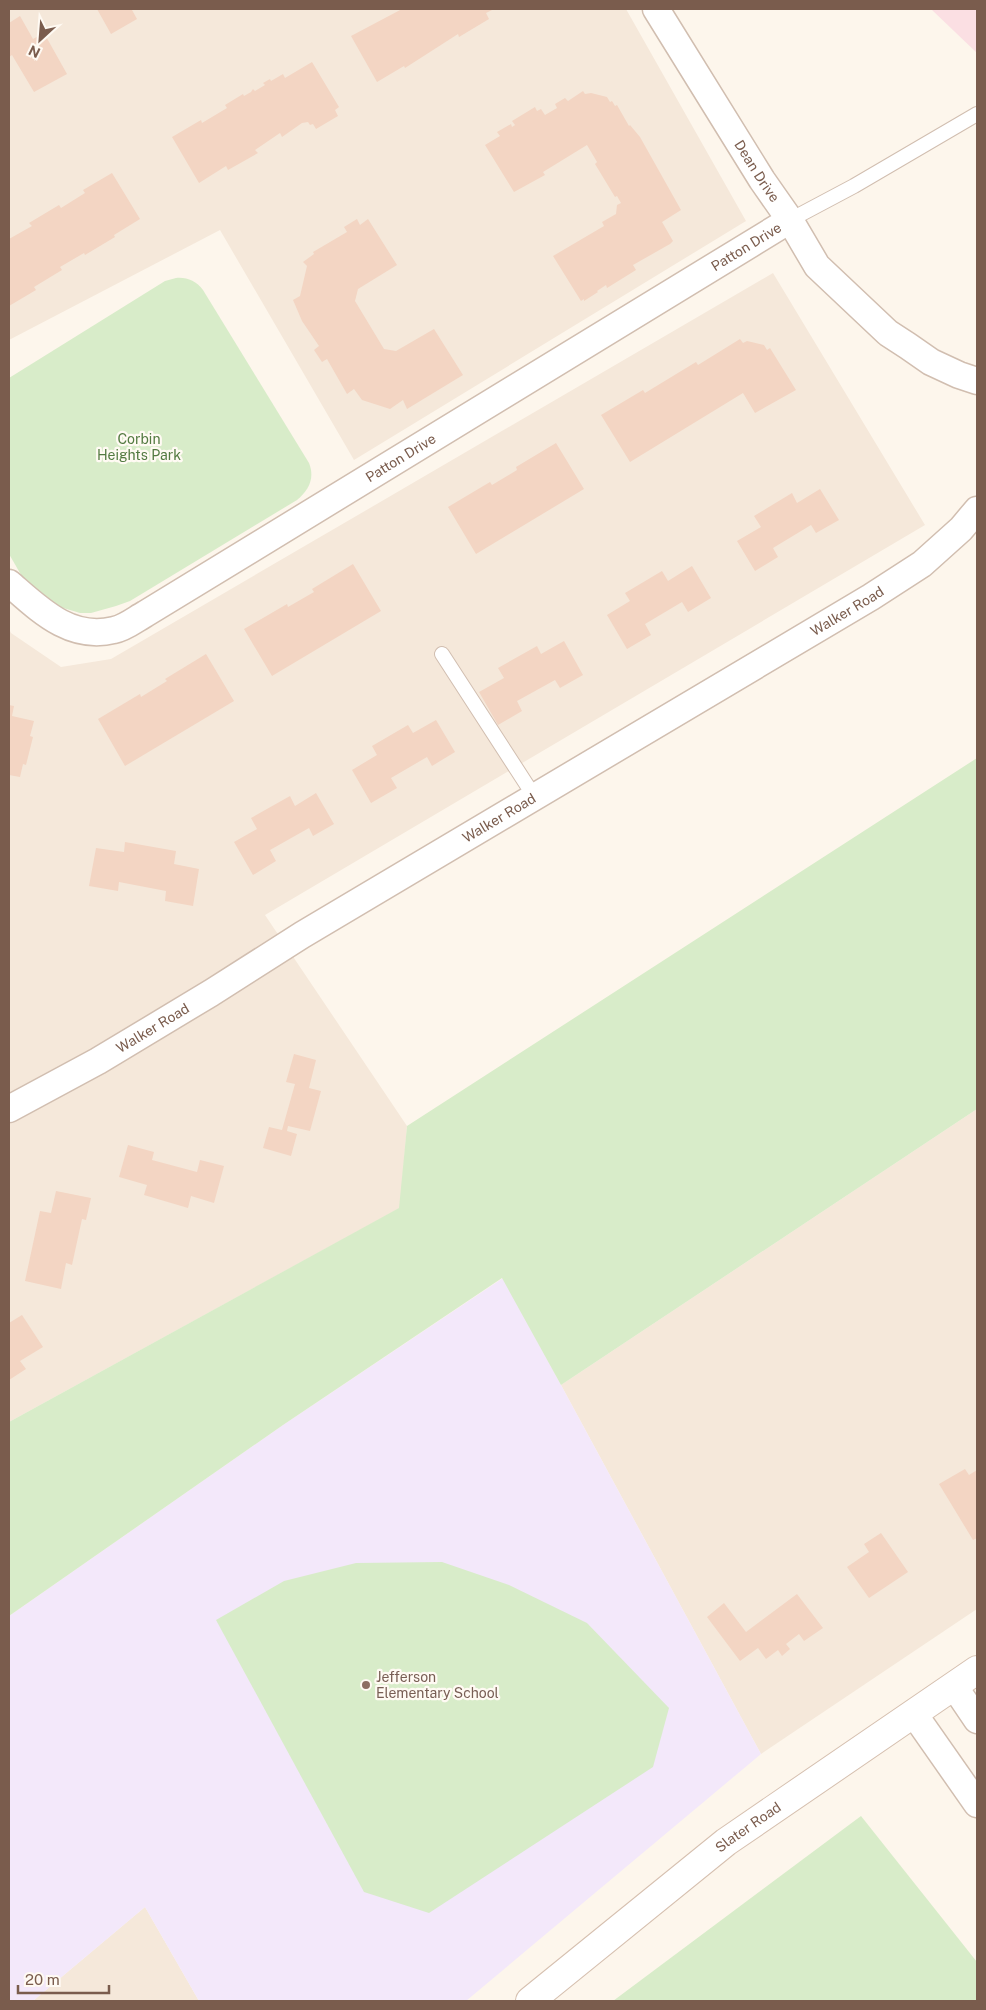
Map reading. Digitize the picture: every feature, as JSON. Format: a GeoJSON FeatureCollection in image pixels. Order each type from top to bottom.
{"type":"FeatureCollection","features":[{"type":"Feature","properties":{"kind":"main road","name":"Slater Road"},"geometry":{"type":"LineString","coordinates":[[530,2001],[726,1842],[977,1670]]}},
{"type":"Feature","properties":{"kind":"street","name":"Dean Drive"},"geometry":{"type":"LineString","coordinates":[[656,9],[762,180],[790,220],[818,266],[888,333],[931,362],[977,381]]}},
{"type":"Feature","properties":{"kind":"street","name":"Patton Drive"},"geometry":{"type":"LineString","coordinates":[[9,583],[39,610],[65,627],[90,632],[115,630],[145,614],[790,220]]}},
{"type":"Feature","properties":{"kind":"street","name":"Walker Road"},"geometry":{"type":"LineString","coordinates":[[9,1110],[114,1051],[211,993],[302,934],[870,597],[922,564],[960,529],[977,510]]}},
{"type":"Feature","properties":{"kind":"street"},"geometry":{"type":"LineString","coordinates":[[954,1686],[977,1720]]}},
{"type":"Feature","properties":{"kind":"street"},"geometry":{"type":"LineString","coordinates":[[914,1714],[977,1804]]}},
{"type":"Feature","properties":{"kind":"lane"},"geometry":{"type":"LineString","coordinates":[[790,220],[854,186],[977,114]]}},
{"type":"Feature","properties":{"kind":"lane"},"geometry":{"type":"LineString","coordinates":[[442,654],[534,796]]}},
{"type":"Feature","properties":{"kind":"shaded area"},"geometry":{"type":"Polygon","coordinates":[[[9,9],[626,9],[746,221],[354,460],[220,230],[9,340],[9,9]]]}},
{"type":"Feature","properties":{"kind":"shaded area"},"geometry":{"type":"Polygon","coordinates":[[[931,9],[977,9],[977,53],[931,9]]]}},
{"type":"Feature","properties":{"kind":"shaded area"},"geometry":{"type":"Polygon","coordinates":[[[773,273],[925,525],[265,915],[407,1126],[400,1208],[9,1422],[9,629],[11,633],[61,667],[111,659],[773,273]]]}},
{"type":"Feature","properties":{"kind":"shaded area"},"geometry":{"type":"Polygon","coordinates":[[[977,1109],[977,1609],[761,1754],[561,1385],[977,1109]]]}},
{"type":"Feature","properties":{"kind":"shaded area","name":"Jefferson Elementary School"},"geometry":{"type":"Polygon","coordinates":[[[503,1278],[761,1754],[466,2001],[199,2001],[145,1907],[33,2001],[9,2001],[9,1616],[283,1425],[503,1278]]]}},
{"type":"Feature","properties":{"kind":"shaded area"},"geometry":{"type":"Polygon","coordinates":[[[145,1907],[199,2001],[33,2001],[145,1907]]]}},
{"type":"Feature","properties":{"kind":"green space","name":"Corbin Heights Park"},"geometry":{"type":"Polygon","coordinates":[[[176,278],[191,280],[203,290],[309,463],[311,468],[310,483],[297,500],[130,601],[91,613],[80,613],[60,607],[24,580],[9,554],[9,378],[165,281],[176,278]]]}},
{"type":"Feature","properties":{"kind":"green space"},"geometry":{"type":"Polygon","coordinates":[[[977,758],[977,1109],[561,1385],[502,1278],[283,1425],[9,1616],[9,1422],[399,1208],[407,1126],[977,758]]]}},
{"type":"Feature","properties":{"kind":"green space"},"geometry":{"type":"Polygon","coordinates":[[[442,1562],[509,1585],[587,1623],[669,1708],[653,1767],[429,1913],[364,1892],[216,1620],[284,1581],[356,1563],[442,1562]]]}},
{"type":"Feature","properties":{"kind":"green space"},"geometry":{"type":"Polygon","coordinates":[[[861,1816],[977,1962],[977,2001],[613,2001],[861,1816]]]}},
{"type":"Feature","properties":{"kind":"building"},"geometry":{"type":"Polygon","coordinates":[[[97,9],[135,9],[132,10],[137,19],[111,34],[97,9]]]}},
{"type":"Feature","properties":{"kind":"building"},"geometry":{"type":"Polygon","coordinates":[[[402,9],[494,9],[486,13],[489,19],[459,37],[458,34],[405,68],[404,66],[377,82],[351,36],[402,9]]]}},
{"type":"Feature","properties":{"kind":"building"},"geometry":{"type":"Polygon","coordinates":[[[20,16],[33,39],[44,33],[67,74],[34,92],[12,55],[9,57],[9,23],[20,16]]]}},
{"type":"Feature","properties":{"kind":"building"},"geometry":{"type":"Polygon","coordinates":[[[312,62],[339,107],[335,110],[338,116],[316,129],[313,124],[310,125],[308,122],[302,123],[282,137],[280,133],[255,150],[258,153],[228,170],[226,166],[199,183],[172,137],[201,120],[202,123],[227,108],[225,105],[243,94],[244,96],[251,92],[253,89],[255,91],[265,85],[263,83],[270,79],[271,81],[283,74],[285,78],[312,62]]]}},
{"type":"Feature","properties":{"kind":"building"},"geometry":{"type":"Polygon","coordinates":[[[583,91],[585,94],[591,93],[607,97],[615,106],[617,105],[629,126],[640,137],[681,210],[662,222],[673,241],[670,244],[633,265],[636,270],[607,288],[606,285],[584,301],[584,299],[581,301],[553,256],[604,226],[602,222],[616,214],[617,205],[621,203],[617,196],[615,197],[595,164],[597,162],[587,145],[543,172],[545,175],[514,192],[485,145],[500,136],[497,132],[511,124],[512,127],[515,125],[512,121],[535,107],[537,111],[541,109],[545,115],[557,108],[555,104],[565,98],[568,101],[583,91]]]}},
{"type":"Feature","properties":{"kind":"building"},"geometry":{"type":"Polygon","coordinates":[[[112,173],[140,219],[85,255],[84,253],[60,267],[62,270],[34,287],[36,290],[9,306],[9,239],[32,226],[29,223],[59,205],[61,208],[85,193],[83,190],[112,173]]]}},
{"type":"Feature","properties":{"kind":"building"},"geometry":{"type":"Polygon","coordinates":[[[357,219],[360,225],[368,219],[397,265],[358,289],[355,301],[384,349],[396,351],[434,329],[463,375],[407,409],[403,400],[390,409],[362,400],[354,389],[347,394],[327,359],[322,362],[314,350],[319,346],[302,321],[293,300],[300,296],[307,266],[303,262],[314,254],[313,252],[347,232],[344,227],[357,219]]]}},
{"type":"Feature","properties":{"kind":"building"},"geometry":{"type":"Polygon","coordinates":[[[740,339],[743,343],[747,341],[764,345],[767,350],[770,348],[796,390],[755,413],[743,393],[630,462],[601,415],[643,390],[645,393],[696,362],[698,365],[740,339]]]}},
{"type":"Feature","properties":{"kind":"building"},"geometry":{"type":"Polygon","coordinates":[[[556,443],[584,489],[476,554],[448,507],[490,482],[492,485],[517,470],[516,467],[556,443]]]}},
{"type":"Feature","properties":{"kind":"building"},"geometry":{"type":"Polygon","coordinates":[[[820,489],[839,520],[816,533],[811,525],[773,548],[778,557],[755,571],[737,541],[761,527],[754,516],[792,493],[797,503],[820,489]]]}},
{"type":"Feature","properties":{"kind":"building"},"geometry":{"type":"Polygon","coordinates":[[[353,564],[381,611],[272,676],[244,629],[287,604],[288,607],[314,592],[312,589],[353,564]]]}},
{"type":"Feature","properties":{"kind":"building"},"geometry":{"type":"Polygon","coordinates":[[[692,566],[711,598],[688,612],[682,602],[645,624],[651,635],[627,649],[607,615],[630,601],[625,593],[662,571],[668,581],[692,566]]]}},
{"type":"Feature","properties":{"kind":"building"},"geometry":{"type":"Polygon","coordinates":[[[564,641],[583,675],[560,688],[555,680],[517,701],[522,711],[498,725],[479,692],[504,678],[498,668],[537,646],[541,654],[564,641]]]}},
{"type":"Feature","properties":{"kind":"building"},"geometry":{"type":"Polygon","coordinates":[[[206,654],[234,701],[125,766],[98,719],[140,694],[141,697],[167,681],[165,679],[206,654]]]}},
{"type":"Feature","properties":{"kind":"building"},"geometry":{"type":"Polygon","coordinates":[[[9,705],[14,706],[12,716],[34,721],[30,736],[33,737],[26,765],[23,764],[20,777],[9,775],[9,705]]]}},
{"type":"Feature","properties":{"kind":"building"},"geometry":{"type":"Polygon","coordinates":[[[436,720],[455,752],[432,766],[427,757],[391,778],[397,788],[371,803],[352,770],[377,755],[372,746],[408,725],[413,733],[436,720]]]}},
{"type":"Feature","properties":{"kind":"building"},"geometry":{"type":"Polygon","coordinates":[[[316,793],[334,824],[313,836],[309,828],[270,850],[276,861],[253,875],[234,842],[257,829],[251,818],[290,796],[295,806],[316,793]]]}},
{"type":"Feature","properties":{"kind":"building"},"geometry":{"type":"Polygon","coordinates":[[[125,842],[176,851],[174,864],[199,869],[193,906],[165,901],[166,891],[119,882],[118,891],[89,886],[96,848],[124,852],[125,842]]]}},
{"type":"Feature","properties":{"kind":"building"},"geometry":{"type":"Polygon","coordinates":[[[294,1054],[316,1060],[309,1088],[321,1091],[310,1131],[288,1126],[287,1131],[297,1134],[291,1156],[263,1148],[269,1127],[282,1130],[295,1084],[286,1082],[294,1054]]]}},
{"type":"Feature","properties":{"kind":"building"},"geometry":{"type":"Polygon","coordinates":[[[128,1145],[154,1152],[152,1160],[197,1172],[200,1160],[224,1166],[214,1203],[191,1196],[188,1208],[144,1195],[147,1185],[119,1177],[128,1145]]]}},
{"type":"Feature","properties":{"kind":"building"},"geometry":{"type":"Polygon","coordinates":[[[56,1191],[91,1198],[86,1220],[82,1219],[72,1265],[66,1263],[61,1289],[25,1281],[40,1211],[51,1213],[56,1191]]]}},
{"type":"Feature","properties":{"kind":"building"},"geometry":{"type":"Polygon","coordinates":[[[22,1315],[43,1347],[20,1361],[26,1369],[9,1380],[9,1323],[22,1315]]]}},
{"type":"Feature","properties":{"kind":"building"},"geometry":{"type":"Polygon","coordinates":[[[965,1469],[969,1475],[977,1470],[977,1538],[973,1540],[939,1484],[965,1469]]]}},
{"type":"Feature","properties":{"kind":"building"},"geometry":{"type":"Polygon","coordinates":[[[881,1533],[908,1572],[869,1598],[847,1567],[869,1552],[864,1544],[881,1533]]]}},
{"type":"Feature","properties":{"kind":"building"},"geometry":{"type":"Polygon","coordinates":[[[797,1594],[823,1628],[804,1641],[799,1634],[786,1644],[790,1649],[782,1656],[778,1650],[766,1659],[758,1648],[740,1661],[707,1617],[724,1603],[746,1632],[797,1594]]]}},
{"type":"Feature","properties":{"kind":"place","name":"Jefferson Elementary School"},"geometry":{"type":"Point","coordinates":[366,1685]}}]}
